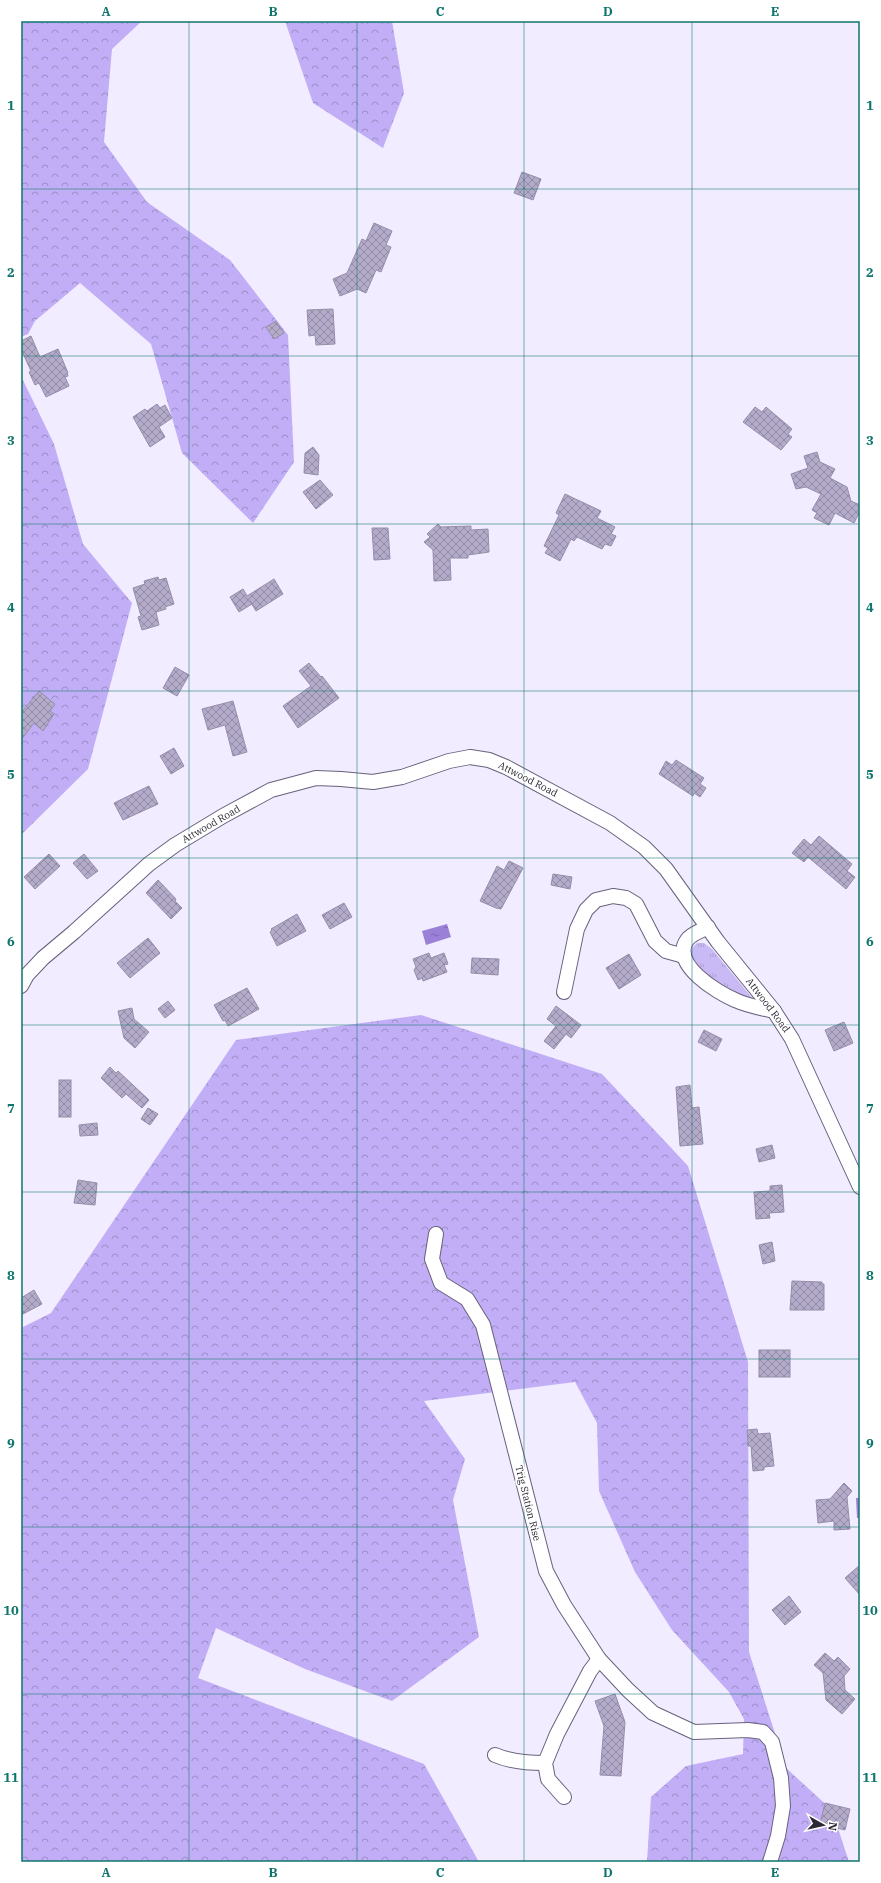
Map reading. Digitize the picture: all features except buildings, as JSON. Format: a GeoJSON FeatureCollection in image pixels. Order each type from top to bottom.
{"type":"FeatureCollection","features":[{"type":"Feature","properties":{"kind":"street","name":"Attwood Road"},"geometry":{"type":"LineString","coordinates":[[21,986],[27,975],[43,958],[149,864],[175,845],[223,816],[271,790],[316,778],[341,778],[374,782],[402,777],[448,760],[470,757],[490,760],[506,766],[622,831],[644,847],[666,869],[708,927],[774,1011],[800,1052],[860,1187]]}},
{"type":"Feature","properties":{"kind":"street"},"geometry":{"type":"LineString","coordinates":[[564,992],[577,929],[586,910],[596,900],[613,896],[626,898],[636,904],[655,941],[666,951],[684,956]]}},
{"type":"Feature","properties":{"kind":"street"},"geometry":{"type":"LineString","coordinates":[[708,927],[693,935],[686,941],[684,956],[685,961],[704,982],[724,995],[744,1003],[774,1011]]}},
{"type":"Feature","properties":{"kind":"street","name":"Trig Station Rise"},"geometry":{"type":"LineString","coordinates":[[436,1234],[432,1259],[441,1283],[466,1299],[483,1325],[546,1571],[564,1605],[599,1659],[653,1714],[694,1732],[748,1730],[763,1732],[772,1742],[781,1778],[783,1806],[778,1836],[770,1862]]}},
{"type":"Feature","properties":{"kind":"street"},"geometry":{"type":"LineString","coordinates":[[564,1797],[548,1779],[545,1763],[556,1734],[590,1671],[599,1659]]}},
{"type":"Feature","properties":{"kind":"street"},"geometry":{"type":"LineString","coordinates":[[495,1755],[525,1763],[545,1763]]}},
{"type":"Feature","properties":{"kind":"green space"},"geometry":{"type":"Polygon","coordinates":[[[21,21],[142,21],[112,49],[104,142],[147,202],[230,260],[288,335],[294,462],[253,523],[182,453],[151,344],[80,283],[35,321],[28,334],[21,337],[21,21]]]}},
{"type":"Feature","properties":{"kind":"green space"},"geometry":{"type":"Polygon","coordinates":[[[285,21],[392,21],[404,93],[383,148],[313,103],[285,21]]]}},
{"type":"Feature","properties":{"kind":"green space"},"geometry":{"type":"Polygon","coordinates":[[[21,376],[54,444],[83,544],[132,603],[88,769],[21,835],[21,376]]]}},
{"type":"Feature","properties":{"kind":"green space"},"geometry":{"type":"Polygon","coordinates":[[[697,943],[704,943],[712,949],[753,999],[735,995],[711,978],[691,957],[692,948],[697,943]]]}},
{"type":"Feature","properties":{"kind":"green space"},"geometry":{"type":"Polygon","coordinates":[[[421,1015],[602,1074],[688,1166],[748,1362],[749,1652],[786,1768],[832,1810],[849,1862],[647,1862],[651,1797],[686,1766],[743,1754],[744,1719],[729,1692],[672,1630],[635,1572],[599,1491],[597,1423],[575,1382],[424,1401],[465,1459],[453,1500],[479,1637],[392,1701],[305,1669],[216,1628],[198,1678],[424,1764],[479,1862],[21,1862],[21,1328],[51,1313],[236,1040],[421,1015]]]}},
{"type":"Feature","properties":{"kind":"water"},"geometry":{"type":"Polygon","coordinates":[[[447,924],[451,937],[426,945],[422,931],[447,924]]]}},
{"type":"Feature","properties":{"kind":"water"},"geometry":{"type":"Polygon","coordinates":[[[856,1498],[860,1498],[860,1518],[857,1518],[856,1498]]]}}]}
